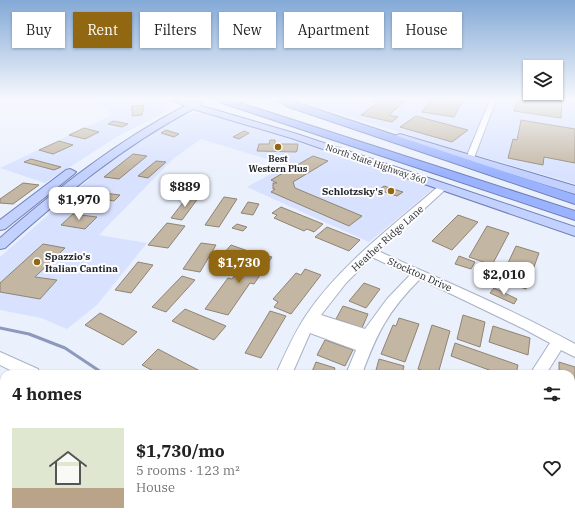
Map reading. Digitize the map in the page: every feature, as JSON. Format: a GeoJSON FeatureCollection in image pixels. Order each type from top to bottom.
{"type":"FeatureCollection","features":[{"type":"Feature","properties":{"kind":"highway"},"geometry":{"type":"LineString","coordinates":[[305,125],[575,216]]}},
{"type":"Feature","properties":{"kind":"highway"},"geometry":{"type":"LineString","coordinates":[[311,125],[575,205]]}},
{"type":"Feature","properties":{"kind":"highway"},"geometry":{"type":"LineString","coordinates":[[347,125],[575,200]]}},
{"type":"Feature","properties":{"kind":"highway"},"geometry":{"type":"LineString","coordinates":[[264,127],[303,135],[447,177],[575,220]]}},
{"type":"Feature","properties":{"kind":"main road"},"geometry":{"type":"LineString","coordinates":[[0,226],[64,177],[114,143],[152,125]]}},
{"type":"Feature","properties":{"kind":"main road"},"geometry":{"type":"LineString","coordinates":[[0,245],[78,178],[157,125]]}},
{"type":"Feature","properties":{"kind":"main road","name":"North State Highway 360"},"geometry":{"type":"LineString","coordinates":[[256,125],[575,232]]}},
{"type":"Feature","properties":{"kind":"main road"},"geometry":{"type":"LineString","coordinates":[[362,125],[575,190]]}},
{"type":"Feature","properties":{"kind":"main road"},"geometry":{"type":"LineString","coordinates":[[64,177],[78,178]]}},
{"type":"Feature","properties":{"kind":"street"},"geometry":{"type":"LineString","coordinates":[[470,158],[483,125]]}},
{"type":"Feature","properties":{"kind":"street","name":"Heather Ridge Lane"},"geometry":{"type":"LineString","coordinates":[[286,370],[310,322],[348,274],[370,252],[443,187]]}},
{"type":"Feature","properties":{"kind":"street","name":"Stockton Drive"},"geometry":{"type":"LineString","coordinates":[[370,252],[419,273],[529,325],[575,351]]}},
{"type":"Feature","properties":{"kind":"street"},"geometry":{"type":"LineString","coordinates":[[356,370],[365,346],[384,313],[398,294],[419,273]]}},
{"type":"Feature","properties":{"kind":"street"},"geometry":{"type":"LineString","coordinates":[[310,322],[365,346]]}},
{"type":"Feature","properties":{"kind":"street"},"geometry":{"type":"LineString","coordinates":[[540,370],[558,341]]}},
{"type":"Feature","properties":{"kind":"street"},"geometry":{"type":"LineString","coordinates":[[0,358],[24,370]]}},
{"type":"Feature","properties":{"kind":"shaded area"},"geometry":{"type":"Polygon","coordinates":[[[92,125],[140,125],[118,136],[45,183],[0,168],[92,125]]]}},
{"type":"Feature","properties":{"kind":"shaded area"},"geometry":{"type":"Polygon","coordinates":[[[168,125],[243,125],[434,188],[369,242],[247,187],[287,165],[201,139],[173,159],[99,235],[147,243],[97,305],[67,329],[41,318],[0,310],[0,257],[94,175],[151,134],[168,125]]]}},
{"type":"Feature","properties":{"kind":"shaded area"},"geometry":{"type":"Polygon","coordinates":[[[375,125],[575,125],[575,184],[458,150],[375,125]]]}},
{"type":"Feature","properties":{"kind":"building"},"geometry":{"type":"Polygon","coordinates":[[[111,125],[127,125],[122,127],[111,125]]]}},
{"type":"Feature","properties":{"kind":"building"},"geometry":{"type":"Polygon","coordinates":[[[404,125],[448,125],[468,130],[452,142],[400,127],[404,125]]]}},
{"type":"Feature","properties":{"kind":"building"},"geometry":{"type":"Polygon","coordinates":[[[520,125],[548,125],[575,129],[575,163],[544,157],[543,165],[508,158],[513,139],[517,140],[520,125]]]}},
{"type":"Feature","properties":{"kind":"building"},"geometry":{"type":"Polygon","coordinates":[[[84,128],[99,132],[85,139],[69,135],[84,128]]]}},
{"type":"Feature","properties":{"kind":"building"},"geometry":{"type":"Polygon","coordinates":[[[166,130],[179,134],[174,137],[161,133],[166,130]]]}},
{"type":"Feature","properties":{"kind":"building"},"geometry":{"type":"Polygon","coordinates":[[[244,131],[249,133],[239,139],[233,137],[244,131]]]}},
{"type":"Feature","properties":{"kind":"building","name":"Best Western Plus"},"geometry":{"type":"Polygon","coordinates":[[[270,140],[275,140],[275,144],[298,144],[297,151],[257,151],[259,144],[269,144],[270,140]]]}},
{"type":"Feature","properties":{"kind":"building"},"geometry":{"type":"Polygon","coordinates":[[[59,141],[73,145],[53,154],[39,150],[59,141]]]}},
{"type":"Feature","properties":{"kind":"building"},"geometry":{"type":"Polygon","coordinates":[[[133,154],[147,156],[119,179],[104,177],[133,154]]]}},
{"type":"Feature","properties":{"kind":"building"},"geometry":{"type":"Polygon","coordinates":[[[313,156],[328,161],[293,182],[295,188],[362,216],[349,226],[271,192],[275,189],[273,189],[273,183],[277,183],[271,180],[313,156]]]}},
{"type":"Feature","properties":{"kind":"building"},"geometry":{"type":"Polygon","coordinates":[[[31,159],[61,167],[54,170],[24,162],[31,159]]]}},
{"type":"Feature","properties":{"kind":"building"},"geometry":{"type":"Polygon","coordinates":[[[156,161],[166,162],[148,178],[138,176],[156,161]]]}},
{"type":"Feature","properties":{"kind":"building"},"geometry":{"type":"Polygon","coordinates":[[[23,183],[39,185],[13,204],[0,203],[0,199],[23,183]]]}},
{"type":"Feature","properties":{"kind":"building","name":"Schlotzsky's"},"geometry":{"type":"Polygon","coordinates":[[[384,186],[403,192],[397,196],[379,190],[384,186]]]}},
{"type":"Feature","properties":{"kind":"building"},"geometry":{"type":"Polygon","coordinates":[[[96,192],[120,195],[114,201],[90,197],[96,192]]]}},
{"type":"Feature","properties":{"kind":"building"},"geometry":{"type":"Polygon","coordinates":[[[188,196],[199,197],[182,220],[171,218],[188,196]]]}},
{"type":"Feature","properties":{"kind":"building"},"geometry":{"type":"Polygon","coordinates":[[[224,197],[237,199],[219,227],[205,225],[224,197]]]}},
{"type":"Feature","properties":{"kind":"building"},"geometry":{"type":"Polygon","coordinates":[[[248,202],[259,204],[253,215],[241,213],[248,202]]]}},
{"type":"Feature","properties":{"kind":"building"},"geometry":{"type":"Polygon","coordinates":[[[281,207],[323,224],[314,232],[307,229],[304,231],[274,218],[277,215],[272,213],[281,207]]]}},
{"type":"Feature","properties":{"kind":"building"},"geometry":{"type":"Polygon","coordinates":[[[73,214],[97,217],[85,229],[61,225],[73,214]]]}},
{"type":"Feature","properties":{"kind":"building"},"geometry":{"type":"Polygon","coordinates":[[[458,215],[478,222],[452,250],[432,241],[458,215]]]}},
{"type":"Feature","properties":{"kind":"building"},"geometry":{"type":"Polygon","coordinates":[[[167,223],[185,226],[168,248],[148,245],[167,223]]]}},
{"type":"Feature","properties":{"kind":"building"},"geometry":{"type":"Polygon","coordinates":[[[237,224],[247,227],[243,231],[232,228],[237,224]]]}},
{"type":"Feature","properties":{"kind":"building"},"geometry":{"type":"Polygon","coordinates":[[[487,226],[509,233],[492,265],[469,257],[487,226]]]}},
{"type":"Feature","properties":{"kind":"building"},"geometry":{"type":"Polygon","coordinates":[[[327,227],[360,240],[349,251],[315,237],[327,227]]]}},
{"type":"Feature","properties":{"kind":"building"},"geometry":{"type":"Polygon","coordinates":[[[201,243],[216,245],[200,272],[183,269],[201,243]]]}},
{"type":"Feature","properties":{"kind":"building","name":"Spazzio's Italian Cantina"},"geometry":{"type":"Polygon","coordinates":[[[43,244],[65,248],[35,277],[57,280],[40,299],[0,292],[0,283],[43,244]]]}},
{"type":"Feature","properties":{"kind":"building"},"geometry":{"type":"Polygon","coordinates":[[[231,245],[248,251],[241,258],[224,253],[231,245]]]}},
{"type":"Feature","properties":{"kind":"building"},"geometry":{"type":"Polygon","coordinates":[[[516,246],[539,253],[526,289],[500,280],[516,246]]]}},
{"type":"Feature","properties":{"kind":"building"},"geometry":{"type":"Polygon","coordinates":[[[252,252],[272,257],[254,284],[250,283],[228,315],[205,309],[228,278],[232,279],[252,252]]]}},
{"type":"Feature","properties":{"kind":"building"},"geometry":{"type":"Polygon","coordinates":[[[459,256],[475,262],[471,269],[455,264],[459,256]]]}},
{"type":"Feature","properties":{"kind":"building"},"geometry":{"type":"Polygon","coordinates":[[[138,262],[153,265],[131,293],[115,290],[138,262]]]}},
{"type":"Feature","properties":{"kind":"building"},"geometry":{"type":"Polygon","coordinates":[[[305,269],[321,275],[291,314],[274,307],[278,302],[273,299],[296,273],[301,275],[305,269]]]}},
{"type":"Feature","properties":{"kind":"building"},"geometry":{"type":"Polygon","coordinates":[[[182,276],[195,280],[166,312],[152,307],[182,276]]]}},
{"type":"Feature","properties":{"kind":"building"},"geometry":{"type":"Polygon","coordinates":[[[364,283],[380,289],[366,308],[349,301],[364,283]]]}},
{"type":"Feature","properties":{"kind":"building"},"geometry":{"type":"Polygon","coordinates":[[[494,288],[517,299],[514,304],[490,293],[494,288]]]}},
{"type":"Feature","properties":{"kind":"building"},"geometry":{"type":"Polygon","coordinates":[[[343,306],[368,314],[362,328],[336,319],[343,306]]]}},
{"type":"Feature","properties":{"kind":"building"},"geometry":{"type":"Polygon","coordinates":[[[185,309],[226,326],[214,340],[172,321],[185,309]]]}},
{"type":"Feature","properties":{"kind":"building"},"geometry":{"type":"Polygon","coordinates":[[[270,311],[286,316],[261,358],[245,353],[270,311]]]}},
{"type":"Feature","properties":{"kind":"building"},"geometry":{"type":"Polygon","coordinates":[[[100,313],[137,332],[123,345],[85,325],[100,313]]]}},
{"type":"Feature","properties":{"kind":"building"},"geometry":{"type":"Polygon","coordinates":[[[463,315],[485,322],[480,347],[457,339],[463,315]]]}},
{"type":"Feature","properties":{"kind":"building"},"geometry":{"type":"Polygon","coordinates":[[[399,318],[419,324],[405,362],[381,354],[393,325],[396,326],[399,318]]]}},
{"type":"Feature","properties":{"kind":"building"},"geometry":{"type":"Polygon","coordinates":[[[432,325],[450,331],[439,370],[418,369],[432,325]]]}},
{"type":"Feature","properties":{"kind":"building"},"geometry":{"type":"Polygon","coordinates":[[[493,326],[530,338],[528,355],[489,342],[493,326]]]}},
{"type":"Feature","properties":{"kind":"building"},"geometry":{"type":"Polygon","coordinates":[[[325,340],[353,350],[345,366],[317,355],[325,340]]]}},
{"type":"Feature","properties":{"kind":"building"},"geometry":{"type":"Polygon","coordinates":[[[455,343],[518,365],[517,370],[489,370],[451,356],[455,343]]]}},
{"type":"Feature","properties":{"kind":"building"},"geometry":{"type":"Polygon","coordinates":[[[158,349],[198,370],[151,370],[142,365],[158,349]]]}},
{"type":"Feature","properties":{"kind":"building"},"geometry":{"type":"Polygon","coordinates":[[[379,359],[404,366],[403,370],[376,370],[379,359]]]}},
{"type":"Feature","properties":{"kind":"building"},"geometry":{"type":"Polygon","coordinates":[[[316,362],[335,368],[334,370],[313,370],[316,362]]]}},
{"type":"Feature","properties":{"kind":"building"},"geometry":{"type":"Polygon","coordinates":[[[559,362],[575,367],[575,370],[559,370],[559,362]]]}},
{"type":"Feature","properties":{"kind":"waterway"},"geometry":{"type":"LineString","coordinates":[[0,328],[29,334],[65,348],[98,370]]}},
{"type":"Feature","properties":{"kind":"place","name":"Best Western Plus"},"geometry":{"type":"Point","coordinates":[278,147]}},
{"type":"Feature","properties":{"kind":"place","name":"Schlotzsky's"},"geometry":{"type":"Point","coordinates":[391,191]}},
{"type":"Feature","properties":{"kind":"place","name":"Spazzio's Italian Cantina"},"geometry":{"type":"Point","coordinates":[37,262]}}]}
